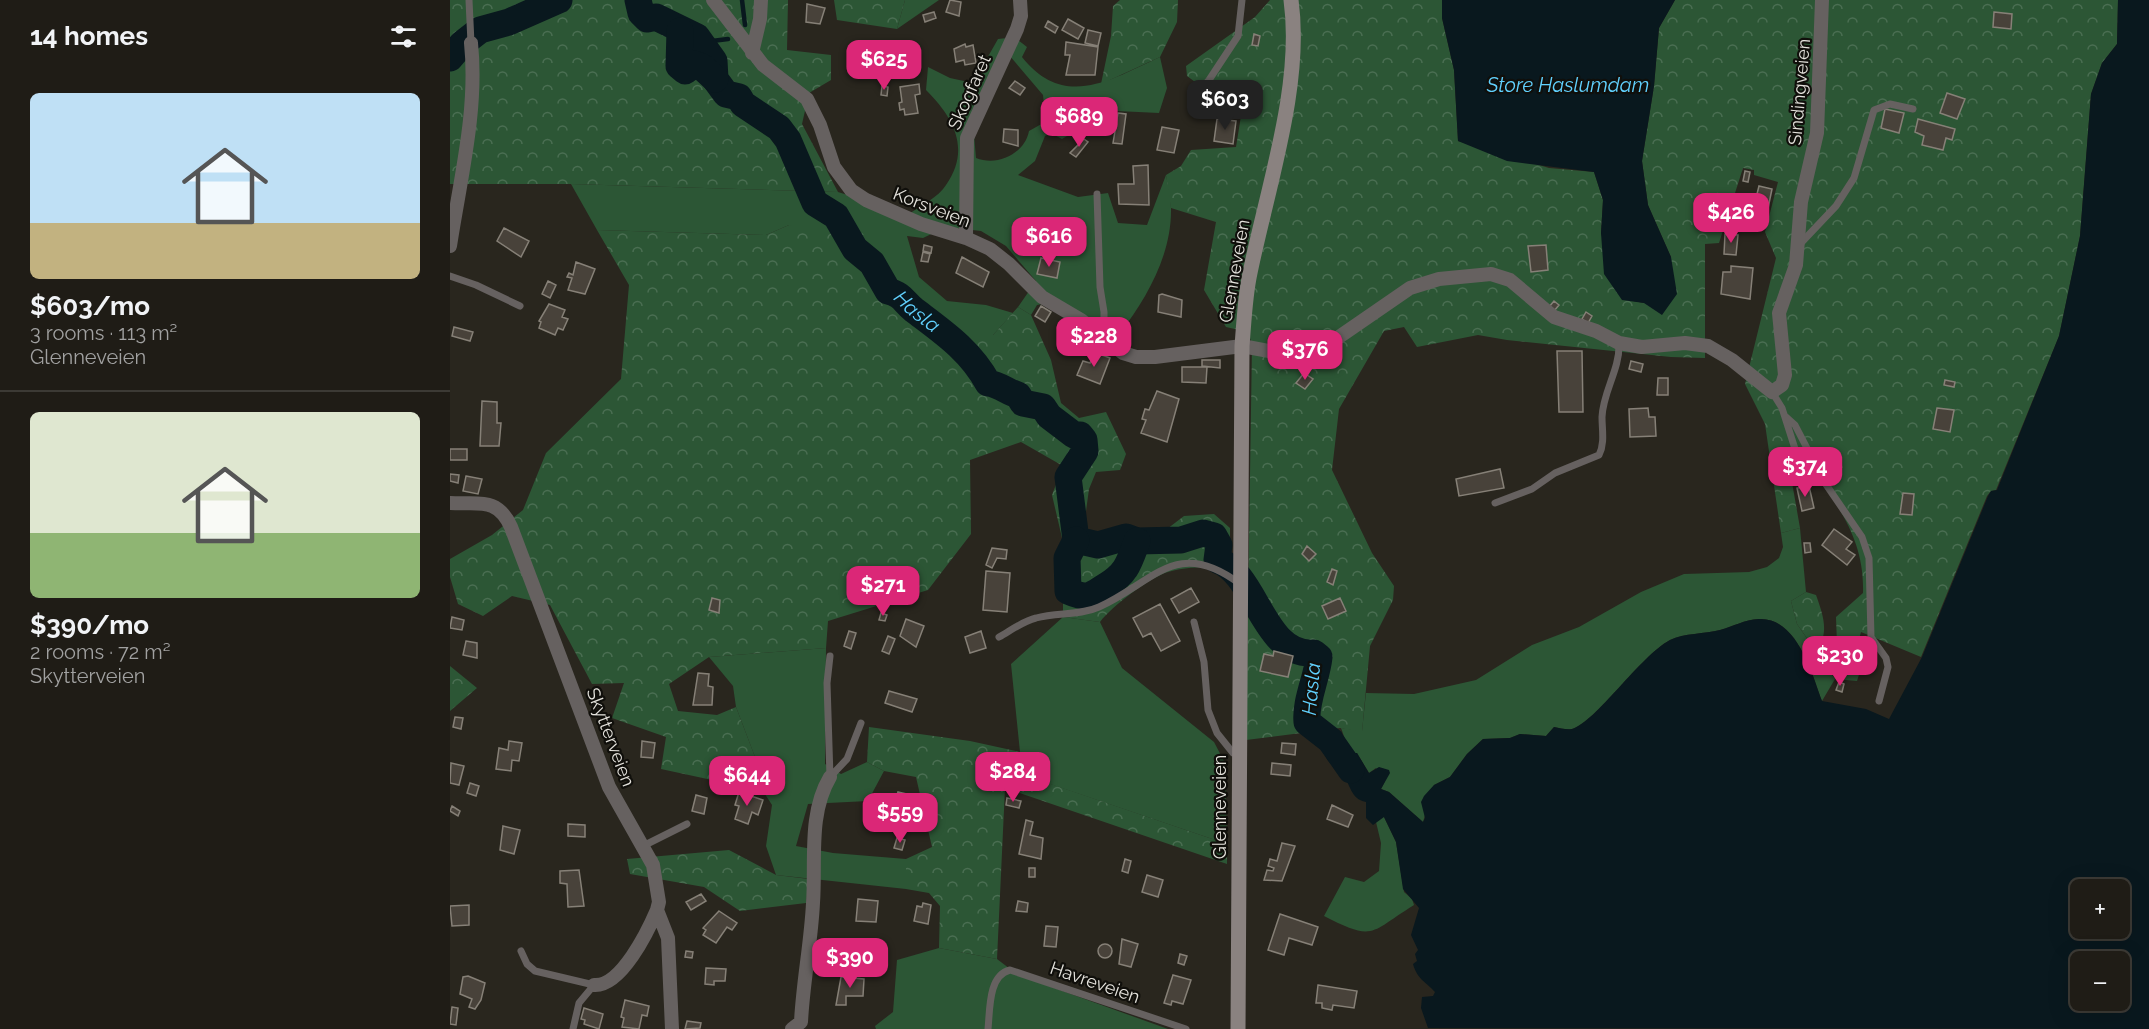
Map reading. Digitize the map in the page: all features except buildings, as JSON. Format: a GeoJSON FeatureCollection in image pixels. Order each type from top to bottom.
{"type":"FeatureCollection","features":[{"type":"Feature","properties":{"kind":"main road","name":"Glenneveien"},"geometry":{"type":"LineString","coordinates":[[1238,1029],[1242,346],[1249,275],[1276,165],[1290,79],[1291,0]]}},
{"type":"Feature","properties":{"kind":"street","name":"Korsveien"},"geometry":{"type":"LineString","coordinates":[[713,0],[763,65],[807,99],[820,125],[834,168],[851,189],[866,200],[921,224],[966,238],[990,249],[1053,306],[1099,333],[1115,348],[1137,357],[1242,346],[1291,355],[1310,352],[1336,339],[1410,288],[1439,279],[1484,274],[1510,280],[1554,317],[1619,343],[1642,347],[1685,343],[1704,344],[1732,360],[1772,392]]}},
{"type":"Feature","properties":{"kind":"street"},"geometry":{"type":"LineString","coordinates":[[752,52],[760,19],[761,0]]}},
{"type":"Feature","properties":{"kind":"street","name":"Skogfaret"},"geometry":{"type":"LineString","coordinates":[[966,238],[967,138],[1017,29],[1021,16],[1020,0]]}},
{"type":"Feature","properties":{"kind":"street","name":"Sindingveien"},"geometry":{"type":"LineString","coordinates":[[1772,392],[1782,385],[1785,375],[1778,321],[1780,305],[1793,276],[1799,246],[1801,202],[1818,117],[1822,0]]}},
{"type":"Feature","properties":{"kind":"street"},"geometry":{"type":"LineString","coordinates":[[450,246],[469,116],[474,66],[471,44]]}},
{"type":"Feature","properties":{"kind":"street","name":"Skytterveien"},"geometry":{"type":"LineString","coordinates":[[450,503],[494,505],[508,519],[609,787],[643,846],[657,877],[659,902],[657,910],[668,938],[672,1029]]}},
{"type":"Feature","properties":{"kind":"street"},"geometry":{"type":"LineString","coordinates":[[798,1027],[813,904],[816,820],[822,792],[830,777]]}},
{"type":"Feature","properties":{"kind":"street"},"geometry":{"type":"LineString","coordinates":[[594,985],[605,984],[615,977],[646,935],[657,910]]}},
{"type":"Feature","properties":{"kind":"lane"},"geometry":{"type":"LineString","coordinates":[[469,0],[468,20],[471,44]]}},
{"type":"Feature","properties":{"kind":"lane"},"geometry":{"type":"LineString","coordinates":[[1193,98],[1209,80],[1238,36],[1242,0]]}},
{"type":"Feature","properties":{"kind":"lane"},"geometry":{"type":"LineString","coordinates":[[1799,246],[1836,206],[1854,178],[1874,111],[1890,104],[1913,109]]}},
{"type":"Feature","properties":{"kind":"lane"},"geometry":{"type":"LineString","coordinates":[[1097,194],[1104,312],[1104,322],[1099,333]]}},
{"type":"Feature","properties":{"kind":"lane"},"geometry":{"type":"LineString","coordinates":[[450,276],[476,285],[520,306]]}},
{"type":"Feature","properties":{"kind":"lane"},"geometry":{"type":"LineString","coordinates":[[1495,503],[1532,489],[1555,473],[1599,455],[1603,444],[1604,401],[1619,361],[1619,343]]}},
{"type":"Feature","properties":{"kind":"lane"},"geometry":{"type":"LineString","coordinates":[[1772,392],[1785,416],[1804,477]]}},
{"type":"Feature","properties":{"kind":"lane"},"geometry":{"type":"LineString","coordinates":[[1785,416],[1794,425],[1825,483],[1858,532],[1869,558],[1871,637],[1886,658],[1888,667],[1879,701]]}},
{"type":"Feature","properties":{"kind":"lane"},"geometry":{"type":"LineString","coordinates":[[999,638],[1035,618],[1078,613],[1099,607],[1165,567],[1185,563],[1212,568],[1240,584]]}},
{"type":"Feature","properties":{"kind":"lane"},"geometry":{"type":"LineString","coordinates":[[1194,622],[1204,662],[1208,711],[1216,733],[1233,753],[1239,752]]}},
{"type":"Feature","properties":{"kind":"lane"},"geometry":{"type":"LineString","coordinates":[[830,656],[827,683],[830,777]]}},
{"type":"Feature","properties":{"kind":"lane"},"geometry":{"type":"LineString","coordinates":[[830,777],[847,759],[861,723]]}},
{"type":"Feature","properties":{"kind":"lane"},"geometry":{"type":"LineString","coordinates":[[643,846],[687,824]]}},
{"type":"Feature","properties":{"kind":"lane"},"geometry":{"type":"LineString","coordinates":[[521,951],[526,964],[535,970],[594,985],[579,1003],[573,1029]]}},
{"type":"Feature","properties":{"kind":"lane","name":"Havreveien"},"geometry":{"type":"LineString","coordinates":[[987,1029],[996,979],[1003,972],[1018,972],[1186,1029]]}},
{"type":"Feature","properties":{"kind":"green space"},"geometry":{"type":"Polygon","coordinates":[[[450,0],[788,0],[787,50],[831,55],[831,80],[809,93],[802,124],[838,192],[571,184],[450,184],[450,0]]]}},
{"type":"Feature","properties":{"kind":"green space"},"geometry":{"type":"Polygon","coordinates":[[[834,0],[905,0],[897,29],[837,20],[834,0]]]}},
{"type":"Feature","properties":{"kind":"green space"},"geometry":{"type":"Polygon","coordinates":[[[905,0],[939,0],[897,29],[905,0]]]}},
{"type":"Feature","properties":{"kind":"green space"},"geometry":{"type":"Polygon","coordinates":[[[1120,0],[1178,0],[1177,22],[1160,57],[1101,84],[1111,36],[1113,6],[1120,0]]]}},
{"type":"Feature","properties":{"kind":"green space"},"geometry":{"type":"Polygon","coordinates":[[[1270,0],[1442,0],[1442,18],[1454,70],[1458,141],[1549,168],[1594,172],[1603,200],[1601,233],[1622,299],[1644,303],[1671,257],[1648,205],[1642,161],[1654,86],[1659,28],[1675,0],[2118,0],[2117,44],[2102,63],[2091,94],[2080,236],[2059,336],[1996,490],[1991,491],[1987,496],[1921,657],[1861,632],[1856,649],[1863,662],[1857,681],[1835,679],[1826,663],[1837,644],[1836,617],[1863,593],[1859,553],[1835,502],[1801,452],[1787,454],[1800,528],[1781,533],[1765,424],[1745,384],[1776,258],[1765,232],[1778,182],[1754,175],[1754,170],[1743,168],[1719,243],[1705,244],[1705,358],[1671,357],[1478,335],[1417,347],[1404,327],[1384,331],[1339,409],[1332,470],[1372,553],[1394,586],[1393,600],[1370,646],[1362,732],[1340,728],[1246,740],[1252,344],[1248,332],[1226,327],[1204,290],[1216,222],[1171,208],[1166,175],[1181,166],[1191,150],[1236,147],[1241,116],[1187,76],[1186,66],[1255,17],[1270,0]]]}},
{"type":"Feature","properties":{"kind":"green space"},"geometry":{"type":"Polygon","coordinates":[[[998,39],[1018,40],[1027,47],[1022,57],[1038,73],[1054,83],[1071,86],[1088,86],[1105,81],[1160,57],[1167,88],[1159,113],[1117,111],[1090,131],[1079,129],[1062,139],[1051,133],[1045,136],[1035,161],[1018,175],[1078,197],[1108,193],[1118,223],[1147,225],[1166,175],[1171,208],[1167,242],[1156,275],[1140,305],[1120,333],[1056,301],[1037,305],[1031,315],[1018,307],[1036,281],[1006,246],[981,231],[946,227],[923,238],[907,236],[919,277],[947,301],[986,305],[1013,313],[993,335],[953,335],[901,312],[875,254],[789,225],[766,235],[597,230],[571,184],[838,192],[909,214],[943,189],[953,172],[957,159],[956,134],[944,112],[926,90],[928,67],[950,78],[973,83],[998,39]],[[1009,55],[972,111],[976,158],[993,161],[1016,152],[1022,146],[1029,131],[1045,122],[1050,112],[1044,105],[1043,95],[1009,55]]]}},
{"type":"Feature","properties":{"kind":"green space"},"geometry":{"type":"Polygon","coordinates":[[[789,225],[859,227],[875,254],[901,312],[953,335],[993,335],[1018,307],[1031,315],[1051,360],[1061,403],[1079,418],[1106,412],[1126,454],[1120,470],[1096,472],[1089,489],[1083,533],[1100,537],[1167,529],[1184,516],[1214,514],[1230,528],[1230,567],[1191,568],[1160,575],[1131,593],[1100,622],[1063,617],[1063,542],[1052,495],[1063,466],[1021,442],[970,460],[971,534],[928,590],[828,621],[826,648],[709,657],[669,684],[678,711],[717,715],[736,707],[763,778],[763,791],[661,769],[666,737],[612,718],[624,683],[592,684],[550,605],[512,596],[483,616],[458,604],[450,577],[450,559],[492,535],[523,510],[546,453],[621,379],[629,285],[597,230],[766,235],[789,225]]]}},
{"type":"Feature","properties":{"kind":"green space"},"geometry":{"type":"Polygon","coordinates":[[[1800,528],[1806,592],[1791,601],[1797,624],[1835,679],[1822,701],[1808,663],[1793,637],[1783,627],[1772,621],[1759,619],[1670,640],[1645,660],[1582,724],[1572,729],[1554,727],[1546,736],[1520,734],[1510,738],[1483,739],[1467,754],[1450,777],[1434,785],[1423,822],[1389,792],[1381,789],[1385,781],[1376,768],[1369,773],[1357,753],[1350,753],[1341,728],[1362,731],[1366,693],[1414,694],[1476,680],[1532,645],[1579,627],[1641,592],[1684,574],[1749,572],[1767,567],[1779,558],[1783,547],[1781,533],[1800,528]]]}},
{"type":"Feature","properties":{"kind":"green space"},"geometry":{"type":"Polygon","coordinates":[[[1806,592],[1816,595],[1823,617],[1823,637],[1816,651],[1797,624],[1791,601],[1806,592]]]}},
{"type":"Feature","properties":{"kind":"green space"},"geometry":{"type":"Polygon","coordinates":[[[1063,617],[1100,622],[1122,668],[1214,742],[1225,763],[1227,844],[1044,782],[1020,752],[1011,664],[1063,617]]]}},
{"type":"Feature","properties":{"kind":"green space"},"geometry":{"type":"Polygon","coordinates":[[[826,648],[825,764],[841,774],[867,762],[884,771],[868,801],[808,804],[796,846],[833,853],[906,859],[906,889],[776,875],[766,846],[772,805],[763,791],[763,778],[736,707],[733,686],[709,657],[826,648]]]}},
{"type":"Feature","properties":{"kind":"green space"},"geometry":{"type":"Polygon","coordinates":[[[450,666],[477,688],[450,711],[450,666]]]}},
{"type":"Feature","properties":{"kind":"green space"},"geometry":{"type":"Polygon","coordinates":[[[869,727],[970,741],[1020,752],[1045,782],[1227,844],[1227,864],[1005,788],[997,959],[939,948],[940,906],[929,893],[906,889],[906,859],[932,847],[916,777],[884,771],[867,762],[869,727]]]}},
{"type":"Feature","properties":{"kind":"green space"},"geometry":{"type":"Polygon","coordinates":[[[1384,817],[1396,842],[1404,892],[1412,899],[1414,905],[1379,928],[1371,931],[1353,929],[1324,916],[1345,877],[1364,882],[1379,871],[1381,843],[1376,822],[1384,817]]]}},
{"type":"Feature","properties":{"kind":"green space"},"geometry":{"type":"Polygon","coordinates":[[[729,850],[776,875],[809,879],[806,903],[740,911],[704,887],[630,874],[627,859],[729,850]]]}},
{"type":"Feature","properties":{"kind":"green space"},"geometry":{"type":"Polygon","coordinates":[[[939,948],[997,959],[1018,975],[1168,1029],[876,1029],[875,1026],[893,1012],[897,960],[939,948]]]}},
{"type":"Feature","properties":{"kind":"water","name":"Store Haslumdam"},"geometry":{"type":"Polygon","coordinates":[[[1442,0],[1675,0],[1659,28],[1654,86],[1642,161],[1648,205],[1671,257],[1677,294],[1662,315],[1644,303],[1622,300],[1604,274],[1601,233],[1603,200],[1594,172],[1507,161],[1458,141],[1454,70],[1442,18],[1442,0]]]}},
{"type":"Feature","properties":{"kind":"water"},"geometry":{"type":"Polygon","coordinates":[[[2118,0],[2149,0],[2149,1029],[1428,1028],[1421,1008],[1422,997],[1433,996],[1435,992],[1419,977],[1413,964],[1417,961],[1415,954],[1418,950],[1411,935],[1419,908],[1403,889],[1396,842],[1384,817],[1373,825],[1366,818],[1366,802],[1357,798],[1345,778],[1329,762],[1324,753],[1330,740],[1341,731],[1350,753],[1357,753],[1369,773],[1379,767],[1389,770],[1390,773],[1381,789],[1389,792],[1423,822],[1425,818],[1421,802],[1424,796],[1434,785],[1450,777],[1467,754],[1483,739],[1510,738],[1520,734],[1546,736],[1554,727],[1572,729],[1582,724],[1645,660],[1670,640],[1759,619],[1772,621],[1783,627],[1793,637],[1808,663],[1822,701],[1866,709],[1889,719],[1922,657],[1988,496],[1991,491],[1997,490],[2059,336],[2080,236],[2091,94],[2102,63],[2117,44],[2118,0]]]}},
{"type":"Feature","properties":{"kind":"waterway","name":"Hasla"},"geometry":{"type":"LineString","coordinates":[[450,58],[462,44],[480,30],[509,22],[559,0]]}},
{"type":"Feature","properties":{"kind":"waterway","name":"Hasla"},"geometry":{"type":"LineString","coordinates":[[638,0],[641,13],[647,19],[656,17],[697,37],[714,61],[715,79],[726,94],[739,97],[743,104],[779,128],[788,140],[815,203],[836,216],[855,249],[872,263],[888,291],[900,296],[955,342],[973,361],[988,383],[1018,395],[1023,403],[1043,407],[1049,416],[1074,435],[1080,435],[1084,440],[1085,451],[1068,477],[1076,540],[1098,545],[1126,537],[1137,541],[1181,540],[1203,533],[1214,536],[1219,545],[1217,560],[1231,568],[1242,581],[1271,629],[1283,642],[1297,651],[1314,653],[1319,657],[1308,706],[1307,722],[1330,740],[1351,770]]}},
{"type":"Feature","properties":{"kind":"waterway"},"geometry":{"type":"LineString","coordinates":[[742,0],[745,25]]}},
{"type":"Feature","properties":{"kind":"waterway","name":"Hasla"},"geometry":{"type":"LineString","coordinates":[[680,31],[679,66],[685,71],[694,64],[702,67],[715,79]]}},
{"type":"Feature","properties":{"kind":"waterway"},"geometry":{"type":"LineString","coordinates":[[707,47],[712,41],[728,39]]}},
{"type":"Feature","properties":{"kind":"waterway","name":"Hasla"},"geometry":{"type":"LineString","coordinates":[[1076,540],[1067,558],[1068,591],[1085,596],[1096,592],[1119,577],[1137,541]]}}]}
